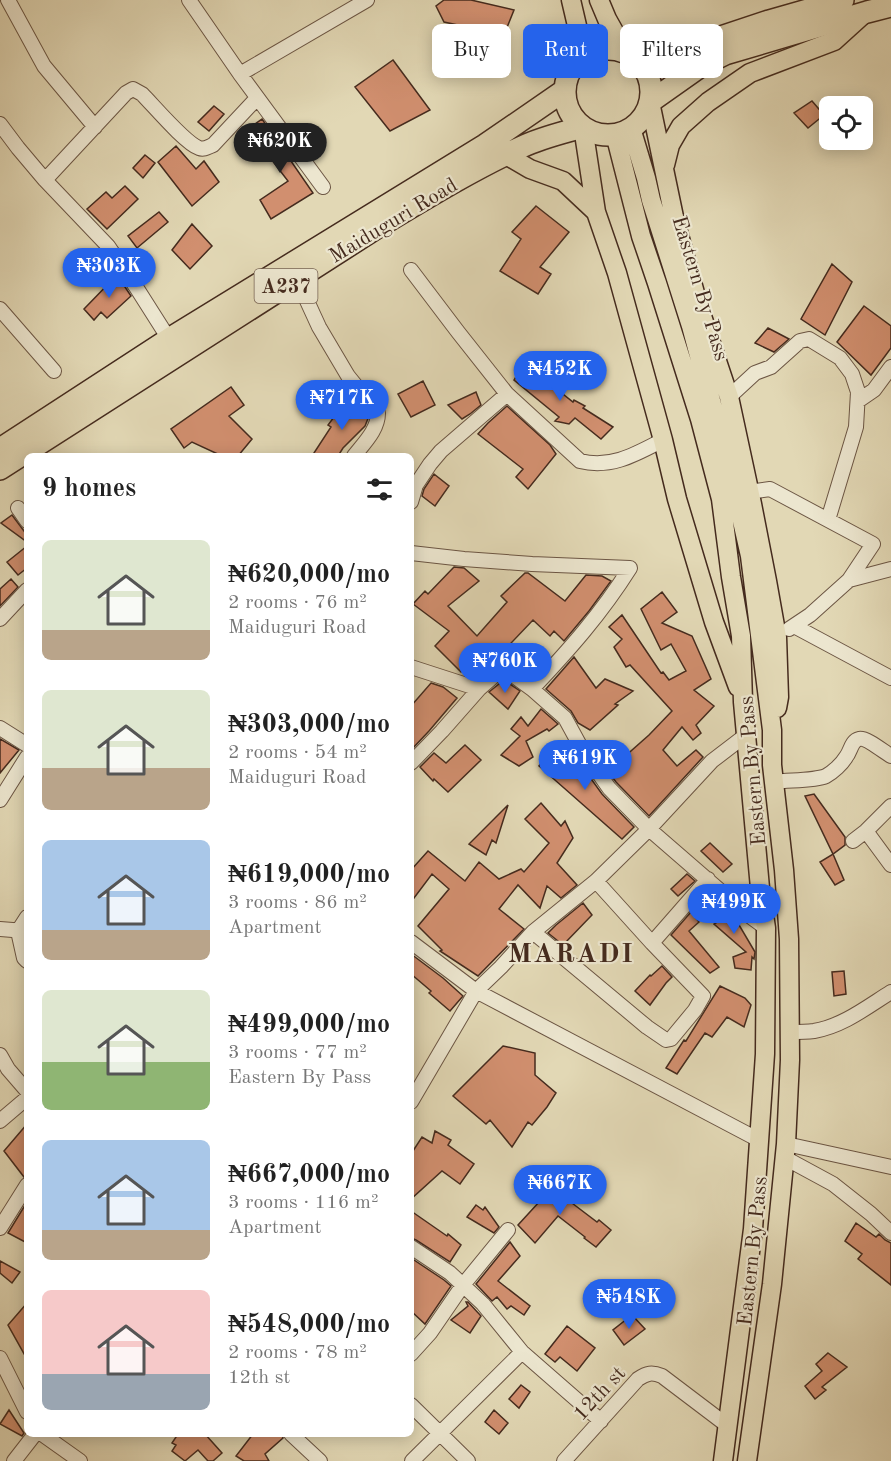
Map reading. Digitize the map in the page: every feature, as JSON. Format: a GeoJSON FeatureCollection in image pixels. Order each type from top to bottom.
{"type":"FeatureCollection","features":[{"type":"Feature","properties":{"kind":"highway"},"geometry":{"type":"LineString","coordinates":[[723,36],[843,0]]}},
{"type":"Feature","properties":{"kind":"highway"},"geometry":{"type":"LineString","coordinates":[[650,102],[701,66],[725,54],[891,6]]}},
{"type":"Feature","properties":{"kind":"highway"},"geometry":{"type":"LineString","coordinates":[[568,78],[565,90],[568,107],[583,127],[598,134],[623,131],[643,117],[650,102],[648,78]]}},
{"type":"Feature","properties":{"kind":"highway","name":"Maiduguri Road"},"geometry":{"type":"LineString","coordinates":[[0,448],[170,339],[485,145],[565,90]]}},
{"type":"Feature","properties":{"kind":"highway","name":"Maiduguri Road"},"geometry":{"type":"LineString","coordinates":[[25,453],[429,196],[527,144],[583,127]]}},
{"type":"Feature","properties":{"kind":"highway","name":"Maiduguri Road"},"geometry":{"type":"LineString","coordinates":[[0,469],[24,454]]}},
{"type":"Feature","properties":{"kind":"main road"},"geometry":{"type":"LineString","coordinates":[[571,0],[577,24]]}},
{"type":"Feature","properties":{"kind":"main road"},"geometry":{"type":"LineString","coordinates":[[599,0],[607,19],[620,38]]}},
{"type":"Feature","properties":{"kind":"main road"},"geometry":{"type":"LineString","coordinates":[[664,167],[670,145],[681,126],[708,102],[750,73],[834,41],[867,12]]}},
{"type":"Feature","properties":{"kind":"main road"},"geometry":{"type":"LineString","coordinates":[[650,102],[674,217],[698,304],[729,398],[767,581],[777,637],[779,697],[772,730]]}},
{"type":"Feature","properties":{"kind":"main road"},"geometry":{"type":"LineString","coordinates":[[583,127],[596,212],[617,273],[714,622],[743,702]]}},
{"type":"Feature","properties":{"kind":"main road","name":"Eastern By Pass"},"geometry":{"type":"LineString","coordinates":[[623,131],[641,236],[696,408],[721,499],[741,636],[743,702],[760,888],[766,928],[765,1054],[753,1229],[723,1461]]}},
{"type":"Feature","properties":{"kind":"main road","name":"Eastern By Pass"},"geometry":{"type":"LineString","coordinates":[[623,131],[646,178],[691,326],[735,490],[750,556],[772,730],[772,765],[789,939],[790,1060],[785,1151],[772,1284],[747,1461]]}},
{"type":"Feature","properties":{"kind":"main road"},"geometry":{"type":"LineString","coordinates":[[506,155],[530,169],[563,181],[596,212]]}},
{"type":"Feature","properties":{"kind":"street"},"geometry":{"type":"LineString","coordinates":[[8,0],[44,66],[95,127]]}},
{"type":"Feature","properties":{"kind":"street"},"geometry":{"type":"LineString","coordinates":[[189,0],[257,98],[323,187]]}},
{"type":"Feature","properties":{"kind":"street"},"geometry":{"type":"LineString","coordinates":[[240,74],[367,0]]}},
{"type":"Feature","properties":{"kind":"street"},"geometry":{"type":"LineString","coordinates":[[45,180],[126,93],[134,89],[142,94],[186,140],[205,149],[213,145],[257,98]]}},
{"type":"Feature","properties":{"kind":"street"},"geometry":{"type":"LineString","coordinates":[[0,124],[45,180],[108,246],[170,339]]}},
{"type":"Feature","properties":{"kind":"street"},"geometry":{"type":"LineString","coordinates":[[411,270],[507,394],[580,461],[605,464],[621,461],[663,440]]}},
{"type":"Feature","properties":{"kind":"street"},"geometry":{"type":"LineString","coordinates":[[297,279],[320,327],[348,375],[378,412],[375,429],[356,453]]}},
{"type":"Feature","properties":{"kind":"street"},"geometry":{"type":"LineString","coordinates":[[0,309],[54,371]]}},
{"type":"Feature","properties":{"kind":"street"},"geometry":{"type":"LineString","coordinates":[[729,398],[755,373],[771,367],[800,341],[809,339],[840,358],[852,374],[858,392],[858,401],[856,427],[828,520]]}},
{"type":"Feature","properties":{"kind":"street"},"geometry":{"type":"LineString","coordinates":[[858,401],[874,390],[891,367]]}},
{"type":"Feature","properties":{"kind":"street"},"geometry":{"type":"LineString","coordinates":[[414,492],[416,485],[441,451],[507,394]]}},
{"type":"Feature","properties":{"kind":"street"},"geometry":{"type":"LineString","coordinates":[[749,492],[770,489],[873,544],[849,580],[810,615],[777,637]]}},
{"type":"Feature","properties":{"kind":"street"},"geometry":{"type":"LineString","coordinates":[[18,508],[24,517]]}},
{"type":"Feature","properties":{"kind":"street"},"geometry":{"type":"LineString","coordinates":[[414,553],[475,560],[630,568],[611,597],[573,645],[532,689]]}},
{"type":"Feature","properties":{"kind":"street"},"geometry":{"type":"LineString","coordinates":[[849,580],[891,569]]}},
{"type":"Feature","properties":{"kind":"street"},"geometry":{"type":"LineString","coordinates":[[0,619],[24,593]]}},
{"type":"Feature","properties":{"kind":"street"},"geometry":{"type":"LineString","coordinates":[[794,626],[891,678]]}},
{"type":"Feature","properties":{"kind":"street"},"geometry":{"type":"LineString","coordinates":[[414,668],[479,689]]}},
{"type":"Feature","properties":{"kind":"street"},"geometry":{"type":"LineString","coordinates":[[414,760],[479,689],[503,668],[565,717],[583,751],[609,788],[649,830],[766,928]]}},
{"type":"Feature","properties":{"kind":"street"},"geometry":{"type":"LineString","coordinates":[[0,728],[24,743]]}},
{"type":"Feature","properties":{"kind":"street"},"geometry":{"type":"LineString","coordinates":[[414,1097],[476,991],[533,932],[596,881],[649,830],[712,761],[746,735]]}},
{"type":"Feature","properties":{"kind":"street"},"geometry":{"type":"LineString","coordinates":[[775,782],[818,778],[826,775],[847,757],[852,745],[861,738],[891,756]]}},
{"type":"Feature","properties":{"kind":"street"},"geometry":{"type":"LineString","coordinates":[[0,800],[24,762]]}},
{"type":"Feature","properties":{"kind":"street"},"geometry":{"type":"LineString","coordinates":[[853,841],[891,806]]}},
{"type":"Feature","properties":{"kind":"street"},"geometry":{"type":"LineString","coordinates":[[866,831],[891,865]]}},
{"type":"Feature","properties":{"kind":"street"},"geometry":{"type":"LineString","coordinates":[[652,943],[708,879]]}},
{"type":"Feature","properties":{"kind":"street"},"geometry":{"type":"LineString","coordinates":[[533,932],[646,1027],[666,1040],[670,1039],[704,996],[596,881]]}},
{"type":"Feature","properties":{"kind":"street"},"geometry":{"type":"LineString","coordinates":[[0,930],[22,931],[24,958]]}},
{"type":"Feature","properties":{"kind":"street"},"geometry":{"type":"LineString","coordinates":[[414,944],[476,991],[759,1140]]}},
{"type":"Feature","properties":{"kind":"street"},"geometry":{"type":"LineString","coordinates":[[790,1032],[813,1031],[833,1026],[891,992]]}},
{"type":"Feature","properties":{"kind":"street"},"geometry":{"type":"LineString","coordinates":[[0,1055],[8,1069],[24,1088]]}},
{"type":"Feature","properties":{"kind":"street"},"geometry":{"type":"LineString","coordinates":[[0,1121],[24,1101]]}},
{"type":"Feature","properties":{"kind":"street"},"geometry":{"type":"LineString","coordinates":[[785,1151],[891,1167]]}},
{"type":"Feature","properties":{"kind":"street"},"geometry":{"type":"LineString","coordinates":[[785,1151],[833,1184],[891,1233]]}},
{"type":"Feature","properties":{"kind":"street"},"geometry":{"type":"LineString","coordinates":[[0,1228],[24,1190]]}},
{"type":"Feature","properties":{"kind":"street"},"geometry":{"type":"LineString","coordinates":[[414,1351],[508,1230]]}},
{"type":"Feature","properties":{"kind":"street"},"geometry":{"type":"LineString","coordinates":[[414,1248],[450,1273],[483,1304],[522,1352],[601,1421]]}},
{"type":"Feature","properties":{"kind":"street"},"geometry":{"type":"LineString","coordinates":[[412,1461],[522,1352]]}},
{"type":"Feature","properties":{"kind":"street"},"geometry":{"type":"LineString","coordinates":[[0,1358],[24,1406]]}},
{"type":"Feature","properties":{"kind":"street","name":"12th st"},"geometry":{"type":"LineString","coordinates":[[564,1461],[638,1379],[646,1374],[662,1376],[728,1426]]}},
{"type":"Feature","properties":{"kind":"street"},"geometry":{"type":"LineString","coordinates":[[414,1408],[468,1461]]}},
{"type":"Feature","properties":{"kind":"street"},"geometry":{"type":"LineString","coordinates":[[14,1461],[33,1437]]}},
{"type":"Feature","properties":{"kind":"street"},"geometry":{"type":"LineString","coordinates":[[46,1437],[80,1461]]}},
{"type":"Feature","properties":{"kind":"street"},"geometry":{"type":"LineString","coordinates":[[294,1437],[320,1461]]}},
{"type":"Feature","properties":{"kind":"building"},"geometry":{"type":"Polygon","coordinates":[[[444,0],[471,0],[514,10],[508,24],[453,24],[444,22],[436,6],[444,0]]]}},
{"type":"Feature","properties":{"kind":"building"},"geometry":{"type":"Polygon","coordinates":[[[393,60],[430,110],[390,131],[355,87],[393,60]]]}},
{"type":"Feature","properties":{"kind":"building"},"geometry":{"type":"Polygon","coordinates":[[[812,101],[819,109],[819,119],[808,128],[794,113],[812,101]]]}},
{"type":"Feature","properties":{"kind":"building"},"geometry":{"type":"Polygon","coordinates":[[[214,106],[224,114],[209,131],[198,122],[214,106]]]}},
{"type":"Feature","properties":{"kind":"building"},"geometry":{"type":"Polygon","coordinates":[[[262,119],[313,193],[271,219],[260,200],[288,181],[248,129],[262,119]]]}},
{"type":"Feature","properties":{"kind":"building"},"geometry":{"type":"Polygon","coordinates":[[[176,146],[196,169],[204,161],[219,182],[192,206],[158,162],[176,146]]]}},
{"type":"Feature","properties":{"kind":"building"},"geometry":{"type":"Polygon","coordinates":[[[145,155],[155,163],[143,178],[133,168],[145,155]]]}},
{"type":"Feature","properties":{"kind":"building"},"geometry":{"type":"Polygon","coordinates":[[[125,186],[138,199],[107,229],[87,209],[106,192],[112,198],[125,186]]]}},
{"type":"Feature","properties":{"kind":"building"},"geometry":{"type":"Polygon","coordinates":[[[536,206],[569,232],[540,267],[551,274],[538,294],[500,271],[521,239],[512,232],[536,206]]]}},
{"type":"Feature","properties":{"kind":"building"},"geometry":{"type":"Polygon","coordinates":[[[159,212],[168,222],[137,248],[128,236],[159,212]]]}},
{"type":"Feature","properties":{"kind":"building"},"geometry":{"type":"Polygon","coordinates":[[[192,224],[212,246],[190,269],[172,250],[192,224]]]}},
{"type":"Feature","properties":{"kind":"building"},"geometry":{"type":"Polygon","coordinates":[[[80,251],[94,265],[82,278],[67,263],[80,251]]]}},
{"type":"Feature","properties":{"kind":"building"},"geometry":{"type":"Polygon","coordinates":[[[832,264],[852,282],[825,335],[801,319],[832,264]]]}},
{"type":"Feature","properties":{"kind":"building"},"geometry":{"type":"Polygon","coordinates":[[[117,275],[131,296],[107,318],[101,312],[94,320],[84,309],[117,275]]]}},
{"type":"Feature","properties":{"kind":"building"},"geometry":{"type":"Polygon","coordinates":[[[864,306],[891,326],[891,348],[871,375],[837,342],[864,306]]]}},
{"type":"Feature","properties":{"kind":"building"},"geometry":{"type":"Polygon","coordinates":[[[768,328],[789,339],[774,352],[755,343],[768,328]]]}},
{"type":"Feature","properties":{"kind":"building"},"geometry":{"type":"Polygon","coordinates":[[[524,363],[573,402],[574,400],[585,406],[583,408],[613,427],[601,439],[575,418],[569,424],[555,421],[559,417],[514,380],[524,363]]]}},
{"type":"Feature","properties":{"kind":"building"},"geometry":{"type":"Polygon","coordinates":[[[423,381],[435,405],[411,417],[398,394],[423,381]]]}},
{"type":"Feature","properties":{"kind":"building"},"geometry":{"type":"Polygon","coordinates":[[[231,387],[244,405],[229,416],[252,439],[240,453],[216,453],[192,442],[184,448],[171,429],[231,387]]]}},
{"type":"Feature","properties":{"kind":"building"},"geometry":{"type":"Polygon","coordinates":[[[476,392],[481,405],[462,419],[448,405],[476,392]]]}},
{"type":"Feature","properties":{"kind":"building"},"geometry":{"type":"Polygon","coordinates":[[[343,405],[356,414],[361,406],[369,416],[365,426],[340,453],[314,453],[331,427],[328,425],[343,405]]]}},
{"type":"Feature","properties":{"kind":"building"},"geometry":{"type":"Polygon","coordinates":[[[507,406],[550,445],[556,454],[528,489],[516,477],[523,469],[478,434],[507,406]]]}},
{"type":"Feature","properties":{"kind":"building"},"geometry":{"type":"Polygon","coordinates":[[[434,474],[449,486],[435,506],[422,496],[434,474]]]}},
{"type":"Feature","properties":{"kind":"building"},"geometry":{"type":"Polygon","coordinates":[[[12,515],[24,531],[24,540],[1,523],[12,515]]]}},
{"type":"Feature","properties":{"kind":"building"},"geometry":{"type":"Polygon","coordinates":[[[24,548],[24,570],[18,575],[7,562],[24,548]]]}},
{"type":"Feature","properties":{"kind":"building"},"geometry":{"type":"Polygon","coordinates":[[[454,567],[464,568],[479,581],[448,606],[477,636],[507,602],[501,596],[525,573],[565,601],[586,575],[602,576],[611,581],[564,641],[554,631],[550,636],[533,620],[493,662],[495,663],[477,679],[465,668],[461,672],[435,646],[449,631],[414,605],[425,591],[428,594],[454,567]]]}},
{"type":"Feature","properties":{"kind":"building"},"geometry":{"type":"Polygon","coordinates":[[[11,579],[18,587],[0,606],[0,589],[11,579]]]}},
{"type":"Feature","properties":{"kind":"building"},"geometry":{"type":"Polygon","coordinates":[[[662,592],[677,612],[662,623],[692,636],[711,679],[694,690],[714,706],[696,725],[701,733],[693,740],[682,727],[663,750],[677,766],[696,750],[703,757],[649,816],[610,774],[625,761],[622,759],[672,711],[630,665],[626,667],[614,647],[622,639],[609,627],[622,615],[661,673],[663,672],[669,680],[686,671],[671,644],[661,650],[641,609],[662,592]]]}},
{"type":"Feature","properties":{"kind":"building"},"geometry":{"type":"Polygon","coordinates":[[[574,657],[596,688],[605,679],[633,691],[615,704],[618,705],[590,730],[578,723],[571,711],[546,689],[574,657]]]}},
{"type":"Feature","properties":{"kind":"building"},"geometry":{"type":"Polygon","coordinates":[[[504,680],[520,691],[508,709],[489,692],[504,680]]]}},
{"type":"Feature","properties":{"kind":"building"},"geometry":{"type":"Polygon","coordinates":[[[431,683],[443,687],[457,698],[414,747],[414,703],[431,683]]]}},
{"type":"Feature","properties":{"kind":"building"},"geometry":{"type":"Polygon","coordinates":[[[541,709],[558,724],[549,731],[547,729],[526,741],[533,757],[519,766],[501,755],[520,736],[511,729],[521,717],[528,726],[541,709]]]}},
{"type":"Feature","properties":{"kind":"building"},"geometry":{"type":"Polygon","coordinates":[[[0,739],[19,750],[0,773],[0,739]]]}},
{"type":"Feature","properties":{"kind":"building"},"geometry":{"type":"Polygon","coordinates":[[[465,745],[481,760],[448,792],[420,767],[434,753],[446,763],[465,745]]]}},
{"type":"Feature","properties":{"kind":"building"},"geometry":{"type":"Polygon","coordinates":[[[554,746],[584,769],[602,794],[634,827],[622,839],[539,766],[554,746]]]}},
{"type":"Feature","properties":{"kind":"building"},"geometry":{"type":"Polygon","coordinates":[[[814,794],[845,837],[845,845],[833,854],[805,796],[814,794]]]}},
{"type":"Feature","properties":{"kind":"building"},"geometry":{"type":"Polygon","coordinates":[[[541,803],[561,826],[565,821],[573,838],[557,863],[577,885],[561,898],[547,886],[540,908],[518,885],[499,909],[524,929],[478,976],[440,951],[442,950],[418,926],[449,889],[432,874],[414,898],[414,867],[428,851],[465,881],[479,862],[499,879],[521,869],[524,872],[549,843],[525,819],[541,803]]]}},
{"type":"Feature","properties":{"kind":"building"},"geometry":{"type":"Polygon","coordinates":[[[508,805],[496,843],[492,840],[486,855],[469,844],[508,805]]]}},
{"type":"Feature","properties":{"kind":"building"},"geometry":{"type":"Polygon","coordinates":[[[710,843],[732,864],[723,872],[701,851],[710,843]]]}},
{"type":"Feature","properties":{"kind":"building"},"geometry":{"type":"Polygon","coordinates":[[[833,854],[844,880],[835,885],[820,862],[833,854]]]}},
{"type":"Feature","properties":{"kind":"building"},"geometry":{"type":"Polygon","coordinates":[[[687,874],[695,881],[678,896],[671,889],[687,874]]]}},
{"type":"Feature","properties":{"kind":"building"},"geometry":{"type":"Polygon","coordinates":[[[708,892],[732,913],[755,952],[754,959],[752,957],[751,970],[735,968],[733,957],[746,952],[714,924],[724,918],[705,896],[708,892]]]}},
{"type":"Feature","properties":{"kind":"building"},"geometry":{"type":"Polygon","coordinates":[[[583,903],[592,915],[563,945],[548,933],[583,903]]]}},
{"type":"Feature","properties":{"kind":"building"},"geometry":{"type":"Polygon","coordinates":[[[691,912],[699,922],[689,931],[719,967],[710,973],[671,935],[691,912]]]}},
{"type":"Feature","properties":{"kind":"building"},"geometry":{"type":"Polygon","coordinates":[[[414,956],[463,996],[450,1011],[429,993],[431,991],[414,977],[414,956]]]}},
{"type":"Feature","properties":{"kind":"building"},"geometry":{"type":"Polygon","coordinates":[[[662,966],[672,977],[650,1005],[635,991],[662,966]]]}},
{"type":"Feature","properties":{"kind":"building"},"geometry":{"type":"Polygon","coordinates":[[[844,971],[846,994],[834,996],[832,972],[844,971]]]}},
{"type":"Feature","properties":{"kind":"building"},"geometry":{"type":"Polygon","coordinates":[[[720,986],[745,998],[751,1005],[744,1027],[727,1017],[712,1037],[705,1033],[677,1074],[666,1068],[684,1040],[686,1041],[720,986]]]}},
{"type":"Feature","properties":{"kind":"building"},"geometry":{"type":"Polygon","coordinates":[[[503,1046],[535,1053],[535,1075],[556,1093],[532,1125],[528,1122],[512,1147],[490,1120],[486,1124],[453,1096],[503,1046]]]}},
{"type":"Feature","properties":{"kind":"building"},"geometry":{"type":"Polygon","coordinates":[[[24,1128],[24,1177],[4,1151],[24,1128]]]}},
{"type":"Feature","properties":{"kind":"building"},"geometry":{"type":"Polygon","coordinates":[[[435,1131],[451,1140],[448,1145],[474,1164],[460,1184],[442,1171],[414,1196],[414,1149],[422,1137],[432,1143],[435,1131]]]}},
{"type":"Feature","properties":{"kind":"building"},"geometry":{"type":"Polygon","coordinates":[[[549,1179],[566,1196],[564,1197],[611,1230],[596,1247],[558,1216],[535,1243],[518,1225],[540,1201],[533,1194],[549,1179]]]}},
{"type":"Feature","properties":{"kind":"building"},"geometry":{"type":"Polygon","coordinates":[[[476,1205],[483,1210],[485,1207],[499,1227],[494,1233],[467,1217],[476,1205]]]}},
{"type":"Feature","properties":{"kind":"building"},"geometry":{"type":"Polygon","coordinates":[[[24,1207],[24,1241],[8,1233],[24,1207]]]}},
{"type":"Feature","properties":{"kind":"building"},"geometry":{"type":"Polygon","coordinates":[[[414,1213],[461,1245],[450,1262],[414,1239],[414,1213]]]}},
{"type":"Feature","properties":{"kind":"building"},"geometry":{"type":"Polygon","coordinates":[[[856,1223],[876,1237],[879,1234],[891,1243],[891,1285],[858,1259],[862,1254],[845,1241],[856,1223]]]}},
{"type":"Feature","properties":{"kind":"building"},"geometry":{"type":"Polygon","coordinates":[[[510,1242],[520,1256],[498,1281],[530,1306],[524,1315],[511,1306],[507,1309],[497,1297],[492,1301],[476,1284],[510,1242]]]}},
{"type":"Feature","properties":{"kind":"building"},"geometry":{"type":"Polygon","coordinates":[[[414,1260],[451,1286],[425,1324],[414,1314],[414,1260]]]}},
{"type":"Feature","properties":{"kind":"building"},"geometry":{"type":"Polygon","coordinates":[[[0,1261],[20,1272],[12,1283],[0,1273],[0,1261]]]}},
{"type":"Feature","properties":{"kind":"building"},"geometry":{"type":"Polygon","coordinates":[[[466,1302],[481,1316],[470,1333],[451,1320],[468,1306],[466,1302]]]}},
{"type":"Feature","properties":{"kind":"building"},"geometry":{"type":"Polygon","coordinates":[[[24,1306],[24,1354],[8,1325],[24,1306]]]}},
{"type":"Feature","properties":{"kind":"building"},"geometry":{"type":"Polygon","coordinates":[[[632,1315],[645,1329],[624,1345],[613,1330],[632,1315]]]}},
{"type":"Feature","properties":{"kind":"building"},"geometry":{"type":"Polygon","coordinates":[[[567,1326],[595,1348],[577,1371],[560,1357],[555,1362],[545,1354],[567,1326]]]}},
{"type":"Feature","properties":{"kind":"building"},"geometry":{"type":"Polygon","coordinates":[[[828,1353],[847,1367],[822,1387],[826,1390],[815,1399],[805,1386],[822,1371],[816,1364],[828,1353]]]}},
{"type":"Feature","properties":{"kind":"building"},"geometry":{"type":"Polygon","coordinates":[[[521,1385],[530,1392],[519,1408],[509,1399],[521,1385]]]}},
{"type":"Feature","properties":{"kind":"building"},"geometry":{"type":"Polygon","coordinates":[[[9,1410],[24,1433],[22,1436],[0,1424],[9,1410]]]}},
{"type":"Feature","properties":{"kind":"building"},"geometry":{"type":"Polygon","coordinates":[[[494,1410],[508,1423],[499,1434],[485,1422],[494,1410]]]}},
{"type":"Feature","properties":{"kind":"building"},"geometry":{"type":"Polygon","coordinates":[[[176,1437],[208,1437],[222,1453],[213,1461],[208,1461],[198,1450],[185,1461],[172,1451],[176,1445],[172,1443],[176,1437]]]}},
{"type":"Feature","properties":{"kind":"building"},"geometry":{"type":"Polygon","coordinates":[[[251,1437],[283,1437],[265,1454],[269,1461],[244,1461],[236,1456],[251,1437]]]}},
{"type":"Feature","properties":{"kind":"district","name":"MARADI"},"geometry":{"type":"Point","coordinates":[571,953]}}]}
